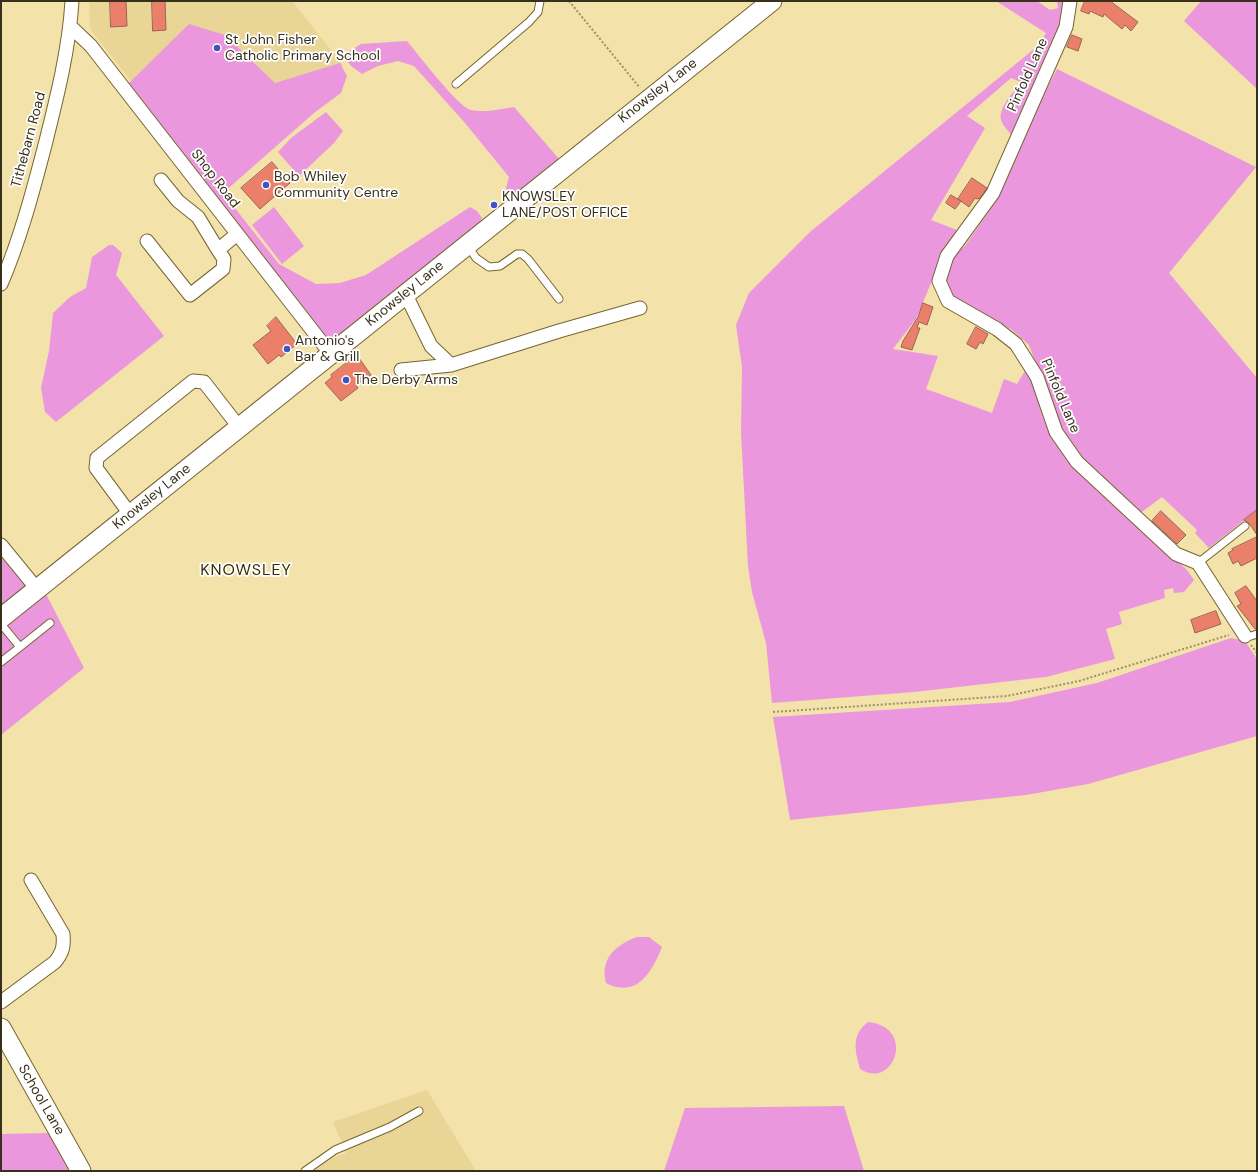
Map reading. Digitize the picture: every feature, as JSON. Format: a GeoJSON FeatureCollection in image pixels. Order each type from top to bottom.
{"type":"FeatureCollection","features":[{"type":"Feature","properties":{"kind":"main road","name":"Knowsley Lane"},"geometry":{"type":"LineString","coordinates":[[1,618],[330,353],[772,1]]}},
{"type":"Feature","properties":{"kind":"main road","name":"School Lane"},"geometry":{"type":"LineString","coordinates":[[1,1028],[81,1171]]}},
{"type":"Feature","properties":{"kind":"street","name":"Tithebarn Road"},"geometry":{"type":"LineString","coordinates":[[1,284],[33,188],[58,91],[71,27],[72,1]]}},
{"type":"Feature","properties":{"kind":"street","name":"Pinfold Lane"},"geometry":{"type":"LineString","coordinates":[[1070,1],[1066,27],[993,193],[947,256],[939,281],[948,301],[997,329],[1016,344],[1037,377],[1056,432],[1076,462],[1176,554],[1198,563]]}},
{"type":"Feature","properties":{"kind":"street","name":"Shop Road"},"geometry":{"type":"LineString","coordinates":[[71,27],[90,46],[330,353]]}},
{"type":"Feature","properties":{"kind":"street"},"geometry":{"type":"LineString","coordinates":[[147,241],[190,295],[223,269],[224,259],[198,217],[178,201],[162,180]]}},
{"type":"Feature","properties":{"kind":"street"},"geometry":{"type":"LineString","coordinates":[[218,250],[237,234]]}},
{"type":"Feature","properties":{"kind":"street"},"geometry":{"type":"LineString","coordinates":[[405,293],[431,346],[451,365]]}},
{"type":"Feature","properties":{"kind":"street"},"geometry":{"type":"LineString","coordinates":[[401,370],[451,365],[559,331],[640,308]]}},
{"type":"Feature","properties":{"kind":"street"},"geometry":{"type":"LineString","coordinates":[[130,514],[96,468],[97,458],[193,381],[204,382],[238,427]]}},
{"type":"Feature","properties":{"kind":"street"},"geometry":{"type":"LineString","coordinates":[[1,545],[37,589]]}},
{"type":"Feature","properties":{"kind":"street"},"geometry":{"type":"LineString","coordinates":[[1198,563],[1248,634]]}},
{"type":"Feature","properties":{"kind":"street"},"geometry":{"type":"LineString","coordinates":[[1,1002],[55,962],[62,954],[64,944],[63,934],[31,880]]}},
{"type":"Feature","properties":{"kind":"lane"},"geometry":{"type":"LineString","coordinates":[[456,84],[529,22],[538,12],[540,1]]}},
{"type":"Feature","properties":{"kind":"lane"},"geometry":{"type":"LineString","coordinates":[[467,244],[476,258],[489,268],[500,266],[517,254],[522,254],[528,259],[559,299]]}},
{"type":"Feature","properties":{"kind":"lane"},"geometry":{"type":"LineString","coordinates":[[1198,563],[1245,526]]}},
{"type":"Feature","properties":{"kind":"lane"},"geometry":{"type":"LineString","coordinates":[[1,662],[50,623]]}},
{"type":"Feature","properties":{"kind":"lane"},"geometry":{"type":"LineString","coordinates":[[1,624],[20,647]]}},
{"type":"Feature","properties":{"kind":"lane"},"geometry":{"type":"LineString","coordinates":[[305,1171],[335,1150],[390,1127],[419,1111]]}},
{"type":"Feature","properties":{"kind":"path"},"geometry":{"type":"LineString","coordinates":[[569,1],[649,98]]}},
{"type":"Feature","properties":{"kind":"path"},"geometry":{"type":"LineString","coordinates":[[773,712],[1007,696],[1080,681],[1248,634]]}},
{"type":"Feature","properties":{"kind":"shaded area","name":"St John Fisher Catholic Primary School"},"geometry":{"type":"Polygon","coordinates":[[[89,1],[292,1],[343,65],[318,93],[131,81],[90,29],[89,1]]]}},
{"type":"Feature","properties":{"kind":"shaded area"},"geometry":{"type":"Polygon","coordinates":[[[996,1],[1037,1],[1050,10],[1058,8],[1057,1],[1065,1],[1064,27],[1014,138],[1003,125],[1001,115],[1004,105],[1021,82],[1011,78],[967,116],[985,128],[931,220],[957,230],[942,257],[916,319],[893,349],[938,356],[926,389],[992,413],[1004,379],[1017,384],[1026,369],[1032,381],[1046,426],[1065,457],[1083,477],[1187,570],[1194,580],[1184,592],[1174,593],[1173,588],[1164,590],[1165,598],[1119,612],[1122,624],[1106,629],[1115,659],[1046,677],[914,692],[772,703],[766,643],[752,592],[748,566],[741,432],[742,367],[736,325],[749,293],[810,232],[1039,45],[1046,33],[996,1]]]}},
{"type":"Feature","properties":{"kind":"shaded area"},"geometry":{"type":"Polygon","coordinates":[[[1201,1],[1257,1],[1257,89],[1184,21],[1201,1]]]}},
{"type":"Feature","properties":{"kind":"shaded area"},"geometry":{"type":"Polygon","coordinates":[[[189,24],[225,35],[275,83],[340,63],[347,76],[341,93],[314,113],[223,193],[279,264],[316,284],[340,283],[366,275],[470,207],[477,211],[482,218],[480,224],[330,344],[127,85],[189,24]]]}},
{"type":"Feature","properties":{"kind":"shaded area"},"geometry":{"type":"Polygon","coordinates":[[[407,41],[448,91],[465,107],[471,110],[482,111],[514,107],[560,160],[512,200],[506,188],[509,177],[465,123],[414,66],[398,61],[378,66],[362,74],[351,66],[346,60],[348,52],[361,44],[407,41]]]}},
{"type":"Feature","properties":{"kind":"shaded area"},"geometry":{"type":"Polygon","coordinates":[[[1057,69],[1256,167],[1169,273],[1257,378],[1257,510],[1209,548],[1195,533],[1197,530],[1162,497],[1139,514],[1075,455],[1057,423],[1029,345],[1011,329],[948,295],[946,273],[949,259],[965,246],[998,198],[1029,124],[1057,69]]]}},
{"type":"Feature","properties":{"kind":"shaded area"},"geometry":{"type":"Polygon","coordinates":[[[326,112],[343,131],[334,143],[299,176],[278,152],[291,138],[326,112]]]}},
{"type":"Feature","properties":{"kind":"shaded area"},"geometry":{"type":"Polygon","coordinates":[[[274,207],[304,246],[282,264],[252,225],[274,207]]]}},
{"type":"Feature","properties":{"kind":"shaded area"},"geometry":{"type":"Polygon","coordinates":[[[109,245],[113,245],[122,253],[116,275],[164,336],[56,422],[45,412],[41,388],[49,351],[53,313],[70,297],[86,288],[92,257],[109,245]]]}},
{"type":"Feature","properties":{"kind":"shaded area"},"geometry":{"type":"Polygon","coordinates":[[[1,554],[27,588],[1,609],[1,554]]]}},
{"type":"Feature","properties":{"kind":"shaded area"},"geometry":{"type":"Polygon","coordinates":[[[45,592],[84,668],[1,735],[1,629],[45,592]]]}},
{"type":"Feature","properties":{"kind":"shaded area"},"geometry":{"type":"Polygon","coordinates":[[[1231,638],[1245,641],[1257,659],[1257,736],[1088,784],[1026,795],[790,820],[773,717],[1010,702],[1097,683],[1231,638]]]}},
{"type":"Feature","properties":{"kind":"shaded area"},"geometry":{"type":"Polygon","coordinates":[[[637,937],[649,937],[662,947],[648,974],[635,985],[626,988],[617,987],[606,983],[605,967],[611,954],[622,944],[637,937]]]}},
{"type":"Feature","properties":{"kind":"shaded area"},"geometry":{"type":"Polygon","coordinates":[[[868,1022],[883,1026],[892,1035],[896,1045],[895,1056],[890,1065],[882,1072],[872,1074],[860,1069],[856,1049],[859,1032],[868,1022]]]}},
{"type":"Feature","properties":{"kind":"shaded area"},"geometry":{"type":"Polygon","coordinates":[[[427,1090],[476,1171],[306,1171],[319,1162],[346,1153],[333,1122],[427,1090]]]}},
{"type":"Feature","properties":{"kind":"shaded area"},"geometry":{"type":"Polygon","coordinates":[[[844,1106],[864,1171],[664,1171],[685,1108],[844,1106]]]}},
{"type":"Feature","properties":{"kind":"shaded area"},"geometry":{"type":"Polygon","coordinates":[[[50,1133],[71,1171],[1,1171],[1,1134],[50,1133]]]}},
{"type":"Feature","properties":{"kind":"building"},"geometry":{"type":"Polygon","coordinates":[[[110,1],[126,1],[127,26],[111,27],[110,1]]]}},
{"type":"Feature","properties":{"kind":"building"},"geometry":{"type":"Polygon","coordinates":[[[152,1],[165,1],[166,30],[153,31],[152,1]]]}},
{"type":"Feature","properties":{"kind":"building"},"geometry":{"type":"Polygon","coordinates":[[[1085,1],[1110,1],[1138,22],[1131,31],[1125,25],[1122,29],[1104,14],[1103,17],[1090,11],[1089,14],[1081,11],[1085,1]]]}},
{"type":"Feature","properties":{"kind":"building"},"geometry":{"type":"Polygon","coordinates":[[[1072,35],[1082,39],[1078,51],[1067,47],[1072,35]]]}},
{"type":"Feature","properties":{"kind":"building","name":"Bob Whiley Community Centre"},"geometry":{"type":"Polygon","coordinates":[[[272,162],[290,183],[260,209],[241,188],[272,162]]]}},
{"type":"Feature","properties":{"kind":"building"},"geometry":{"type":"Polygon","coordinates":[[[972,178],[987,188],[980,198],[975,198],[969,207],[958,199],[972,178]]]}},
{"type":"Feature","properties":{"kind":"building"},"geometry":{"type":"Polygon","coordinates":[[[951,195],[961,201],[955,209],[946,203],[951,195]]]}},
{"type":"Feature","properties":{"kind":"building"},"geometry":{"type":"Polygon","coordinates":[[[923,303],[933,307],[927,325],[919,322],[917,328],[920,328],[912,350],[901,347],[903,341],[918,317],[923,303]]]}},
{"type":"Feature","properties":{"kind":"building"},"geometry":{"type":"Polygon","coordinates":[[[276,317],[297,344],[281,357],[279,355],[268,364],[253,345],[271,331],[267,326],[276,317]]]}},
{"type":"Feature","properties":{"kind":"building"},"geometry":{"type":"Polygon","coordinates":[[[976,327],[988,334],[983,344],[980,342],[976,349],[967,344],[976,327]]]}},
{"type":"Feature","properties":{"kind":"building","name":"The Derby Arms"},"geometry":{"type":"Polygon","coordinates":[[[353,358],[355,361],[359,358],[371,375],[356,385],[358,388],[341,401],[325,383],[332,377],[331,375],[353,358]]]}},
{"type":"Feature","properties":{"kind":"building"},"geometry":{"type":"Polygon","coordinates":[[[1257,510],[1257,535],[1249,523],[1244,520],[1257,510]]]}},
{"type":"Feature","properties":{"kind":"building"},"geometry":{"type":"Polygon","coordinates":[[[1161,511],[1186,535],[1177,544],[1152,521],[1161,511]]]}},
{"type":"Feature","properties":{"kind":"building"},"geometry":{"type":"Polygon","coordinates":[[[1257,537],[1257,558],[1241,566],[1238,561],[1233,564],[1228,553],[1233,550],[1232,549],[1257,537]]]}},
{"type":"Feature","properties":{"kind":"building"},"geometry":{"type":"Polygon","coordinates":[[[1246,586],[1257,601],[1257,629],[1255,629],[1237,606],[1241,604],[1235,593],[1246,586]]]}},
{"type":"Feature","properties":{"kind":"building"},"geometry":{"type":"Polygon","coordinates":[[[1216,611],[1221,624],[1195,633],[1191,620],[1216,611]]]}},
{"type":"Feature","properties":{"kind":"place","name":"St John Fisher Catholic Primary School"},"geometry":{"type":"Point","coordinates":[217,48]}},
{"type":"Feature","properties":{"kind":"place","name":"Bob Whiley Community Centre"},"geometry":{"type":"Point","coordinates":[266,185]}},
{"type":"Feature","properties":{"kind":"place","name":"KNOWSLEY LANE/POST OFFICE"},"geometry":{"type":"Point","coordinates":[494,205]}},
{"type":"Feature","properties":{"kind":"place","name":"Antonio's Bar & Grill"},"geometry":{"type":"Point","coordinates":[287,349]}},
{"type":"Feature","properties":{"kind":"place","name":"The Derby Arms"},"geometry":{"type":"Point","coordinates":[346,380]}},
{"type":"Feature","properties":{"kind":"district","name":"KNOWSLEY"},"geometry":{"type":"Point","coordinates":[246,571]}}]}
